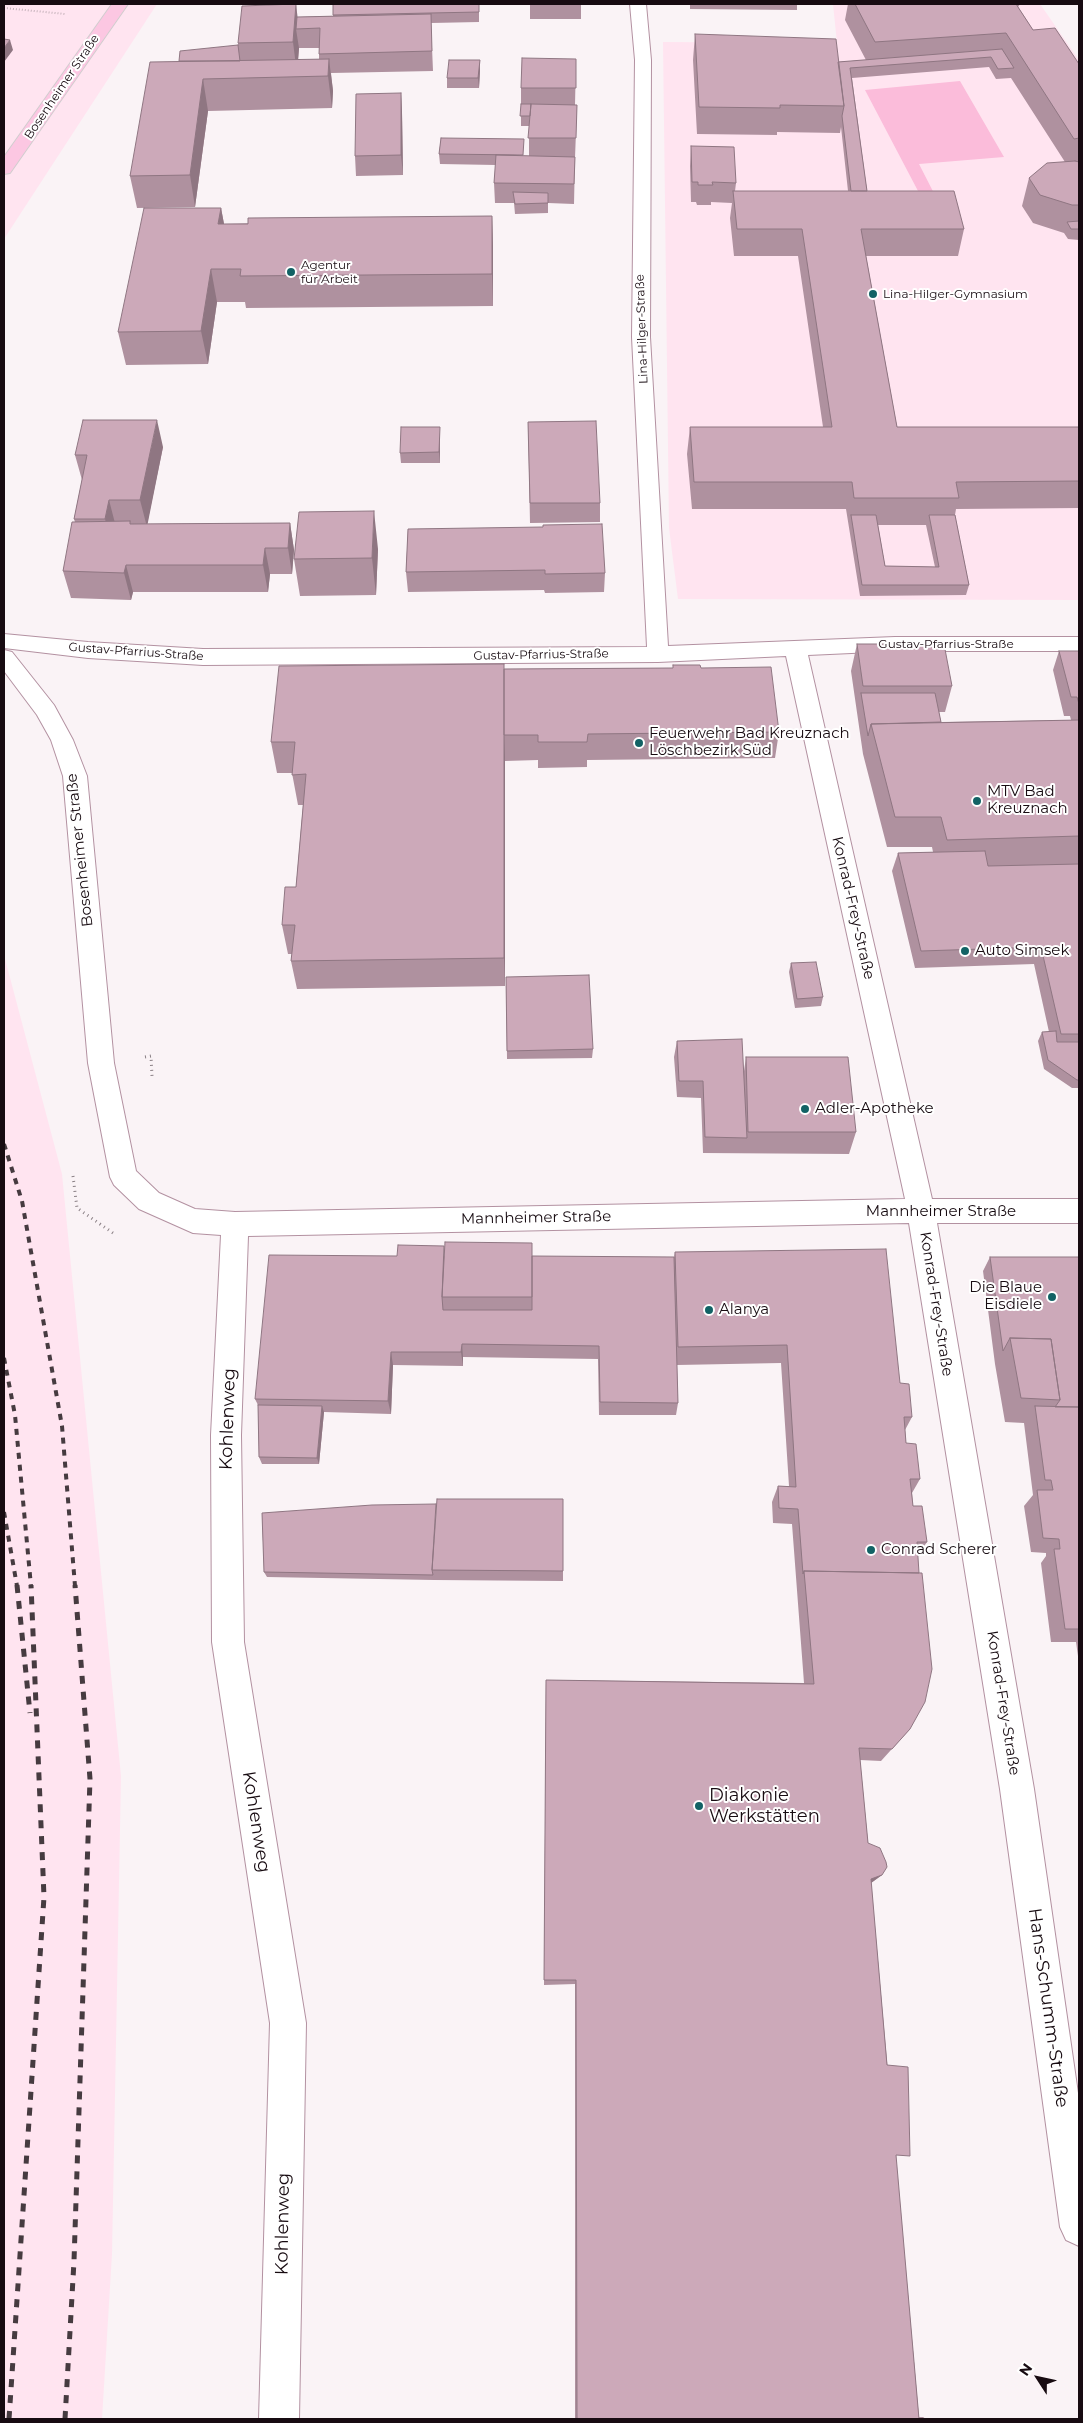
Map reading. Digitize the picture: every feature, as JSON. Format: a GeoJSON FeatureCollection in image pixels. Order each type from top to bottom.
{"type":"FeatureCollection","features":[{"type":"Feature","properties":{"kind":"main road","name":"Bosenheimer Straße"},"geometry":{"type":"LineString","coordinates":[[4,169],[120,4]]}},
{"type":"Feature","properties":{"kind":"street","name":"Lina-Hilger-Straße"},"geometry":{"type":"LineString","coordinates":[[638,4],[644,60],[640,251],[642,338],[658,654]]}},
{"type":"Feature","properties":{"kind":"street","name":"Gustav-Pfarrius-Straße"},"geometry":{"type":"LineString","coordinates":[[4,641],[88,650],[203,657],[658,654],[795,647],[1079,644]]}},
{"type":"Feature","properties":{"kind":"street","name":"Konrad-Frey-Straße"},"geometry":{"type":"LineString","coordinates":[[795,647],[921,1211],[1017,1789]]}},
{"type":"Feature","properties":{"kind":"street","name":"Bosenheimer Straße"},"geometry":{"type":"LineString","coordinates":[[4,657],[24,680],[46,711],[62,740],[75,776],[101,1063]]}},
{"type":"Feature","properties":{"kind":"street","name":"Mannheimer Straße"},"geometry":{"type":"LineString","coordinates":[[101,1063],[124,1177],[148,1201],[193,1222],[235,1224],[921,1211],[1079,1211]]}},
{"type":"Feature","properties":{"kind":"street","name":"Kohlenweg"},"geometry":{"type":"LineString","coordinates":[[235,1224],[226,1435],[228,1642],[288,2023],[279,2419]]}},
{"type":"Feature","properties":{"kind":"street","name":"Hans-Schumm-Straße"},"geometry":{"type":"LineString","coordinates":[[1017,1789],[1079,2227]]}},
{"type":"Feature","properties":{"kind":"path"},"geometry":{"type":"LineString","coordinates":[[4,8],[109,19]]}},
{"type":"Feature","properties":{"kind":"shaded area"},"geometry":{"type":"Polygon","coordinates":[[[4,4],[157,4],[4,239],[4,4]]]}},
{"type":"Feature","properties":{"kind":"shaded area","name":"Lina-Hilger-Gymnasium"},"geometry":{"type":"Polygon","coordinates":[[[833,4],[1040,4],[1079,60],[1079,600],[678,599],[669,528],[663,42],[837,43],[833,4]]]}},
{"type":"Feature","properties":{"kind":"shaded area"},"geometry":{"type":"Polygon","coordinates":[[[960,81],[1004,157],[919,164],[942,209],[928,210],[865,90],[960,81]]]}},
{"type":"Feature","properties":{"kind":"shaded area"},"geometry":{"type":"Polygon","coordinates":[[[4,955],[62,1174],[121,1776],[112,2254],[102,2419],[4,2419],[4,955]]]}},
{"type":"Feature","properties":{"kind":"building"},"geometry":{"type":"Polygon","coordinates":[[[296,4],[293,42],[238,43],[242,6],[296,4]]]}},
{"type":"Feature","properties":{"kind":"building"},"geometry":{"type":"Polygon","coordinates":[[[333,4],[479,4],[479,12],[333,15],[333,4]]]}},
{"type":"Feature","properties":{"kind":"building"},"geometry":{"type":"Polygon","coordinates":[[[855,4],[1016,4],[1033,30],[1055,28],[1079,64],[1079,138],[1074,139],[1006,33],[875,42],[855,4]]]}},
{"type":"Feature","properties":{"kind":"building"},"geometry":{"type":"Polygon","coordinates":[[[431,14],[432,51],[319,54],[320,28],[296,29],[297,17],[431,14]]]}},
{"type":"Feature","properties":{"kind":"building"},"geometry":{"type":"Polygon","coordinates":[[[695,34],[836,39],[844,106],[780,105],[780,108],[699,107],[695,34]]]}},
{"type":"Feature","properties":{"kind":"building"},"geometry":{"type":"Polygon","coordinates":[[[4,39],[10,40],[4,48],[4,39]]]}},
{"type":"Feature","properties":{"kind":"building"},"geometry":{"type":"Polygon","coordinates":[[[238,45],[240,61],[179,61],[180,51],[238,45]]]}},
{"type":"Feature","properties":{"kind":"building"},"geometry":{"type":"Polygon","coordinates":[[[1002,49],[1014,68],[998,69],[991,57],[850,68],[867,191],[851,191],[842,116],[844,106],[838,62],[1002,49]]]}},
{"type":"Feature","properties":{"kind":"building"},"geometry":{"type":"Polygon","coordinates":[[[522,58],[576,59],[576,88],[521,88],[522,58]]]}},
{"type":"Feature","properties":{"kind":"building"},"geometry":{"type":"Polygon","coordinates":[[[329,59],[328,76],[203,79],[190,175],[130,176],[150,62],[329,59]]]}},
{"type":"Feature","properties":{"kind":"building"},"geometry":{"type":"Polygon","coordinates":[[[449,60],[480,60],[478,78],[447,78],[449,60]]]}},
{"type":"Feature","properties":{"kind":"building"},"geometry":{"type":"Polygon","coordinates":[[[401,93],[401,155],[355,156],[356,94],[401,93]]]}},
{"type":"Feature","properties":{"kind":"building"},"geometry":{"type":"Polygon","coordinates":[[[521,104],[531,104],[530,116],[520,116],[521,104]]]}},
{"type":"Feature","properties":{"kind":"building"},"geometry":{"type":"Polygon","coordinates":[[[531,104],[577,105],[576,138],[528,138],[531,104]]]}},
{"type":"Feature","properties":{"kind":"building"},"geometry":{"type":"Polygon","coordinates":[[[441,138],[524,139],[523,155],[439,154],[441,138]]]}},
{"type":"Feature","properties":{"kind":"building"},"geometry":{"type":"Polygon","coordinates":[[[691,146],[734,147],[736,183],[712,182],[713,185],[698,185],[698,182],[692,182],[691,146]]]}},
{"type":"Feature","properties":{"kind":"building"},"geometry":{"type":"Polygon","coordinates":[[[496,155],[575,157],[574,184],[494,183],[496,155]]]}},
{"type":"Feature","properties":{"kind":"building"},"geometry":{"type":"Polygon","coordinates":[[[1079,162],[1079,205],[1072,205],[1040,195],[1029,178],[1047,163],[1079,162]]]}},
{"type":"Feature","properties":{"kind":"building"},"geometry":{"type":"Polygon","coordinates":[[[733,191],[954,191],[964,229],[861,229],[897,427],[1079,427],[1079,481],[956,482],[959,498],[854,498],[852,482],[694,482],[690,427],[832,427],[802,229],[737,229],[733,191]]]}},
{"type":"Feature","properties":{"kind":"building"},"geometry":{"type":"Polygon","coordinates":[[[513,192],[548,193],[548,203],[515,204],[513,192]]]}},
{"type":"Feature","properties":{"kind":"building"},"geometry":{"type":"Polygon","coordinates":[[[144,208],[221,208],[218,224],[248,224],[248,218],[492,216],[492,274],[240,276],[241,269],[211,269],[201,331],[118,332],[144,208]]]}},
{"type":"Feature","properties":{"kind":"building"},"geometry":{"type":"Polygon","coordinates":[[[1079,221],[1079,229],[1071,229],[1067,222],[1079,221]]]}},
{"type":"Feature","properties":{"kind":"building"},"geometry":{"type":"Polygon","coordinates":[[[83,420],[157,420],[140,500],[109,500],[105,519],[74,519],[87,455],[75,455],[83,420]]]}},
{"type":"Feature","properties":{"kind":"building"},"geometry":{"type":"Polygon","coordinates":[[[596,421],[600,503],[530,503],[528,422],[596,421]]]}},
{"type":"Feature","properties":{"kind":"building"},"geometry":{"type":"Polygon","coordinates":[[[401,427],[440,427],[439,452],[400,453],[401,427]]]}},
{"type":"Feature","properties":{"kind":"building"},"geometry":{"type":"Polygon","coordinates":[[[374,511],[372,558],[294,559],[299,512],[374,511]]]}},
{"type":"Feature","properties":{"kind":"building"},"geometry":{"type":"Polygon","coordinates":[[[851,515],[876,515],[885,566],[939,567],[929,515],[955,515],[969,585],[862,585],[851,515]]]}},
{"type":"Feature","properties":{"kind":"building"},"geometry":{"type":"Polygon","coordinates":[[[130,521],[130,524],[290,523],[288,548],[265,548],[263,565],[126,565],[124,573],[63,571],[72,522],[130,521]]]}},
{"type":"Feature","properties":{"kind":"building"},"geometry":{"type":"Polygon","coordinates":[[[602,524],[605,573],[545,574],[545,570],[406,572],[408,529],[602,524]]]}},
{"type":"Feature","properties":{"kind":"building"},"geometry":{"type":"Polygon","coordinates":[[[857,644],[944,644],[952,686],[863,686],[857,644]]]}},
{"type":"Feature","properties":{"kind":"building"},"geometry":{"type":"Polygon","coordinates":[[[1059,651],[1079,651],[1079,704],[1077,697],[1071,697],[1059,651]]]}},
{"type":"Feature","properties":{"kind":"building"},"geometry":{"type":"Polygon","coordinates":[[[504,664],[504,958],[291,961],[295,925],[282,925],[285,887],[296,887],[306,774],[292,775],[295,742],[271,742],[279,666],[504,664]]]}},
{"type":"Feature","properties":{"kind":"building"},"geometry":{"type":"Polygon","coordinates":[[[673,665],[700,665],[701,668],[771,667],[779,732],[588,734],[587,742],[538,742],[538,735],[504,735],[504,669],[673,668],[673,665]]]}},
{"type":"Feature","properties":{"kind":"building"},"geometry":{"type":"Polygon","coordinates":[[[861,693],[935,693],[941,722],[871,724],[868,736],[861,693]]]}},
{"type":"Feature","properties":{"kind":"building","name":"MTV Bad Kreuznach"},"geometry":{"type":"Polygon","coordinates":[[[1079,720],[1079,836],[947,840],[941,817],[895,817],[871,724],[1079,720]]]}},
{"type":"Feature","properties":{"kind":"building"},"geometry":{"type":"Polygon","coordinates":[[[985,851],[988,866],[1079,864],[1079,1034],[1061,1034],[1041,947],[921,951],[898,853],[985,851]]]}},
{"type":"Feature","properties":{"kind":"building"},"geometry":{"type":"Polygon","coordinates":[[[816,962],[823,997],[797,999],[791,963],[816,962]]]}},
{"type":"Feature","properties":{"kind":"building"},"geometry":{"type":"Polygon","coordinates":[[[589,975],[593,1049],[507,1051],[506,977],[589,975]]]}},
{"type":"Feature","properties":{"kind":"building"},"geometry":{"type":"Polygon","coordinates":[[[1056,1031],[1057,1042],[1079,1042],[1079,1080],[1048,1060],[1042,1032],[1056,1031]]]}},
{"type":"Feature","properties":{"kind":"building"},"geometry":{"type":"Polygon","coordinates":[[[742,1039],[747,1138],[705,1137],[703,1081],[679,1081],[677,1041],[742,1039]]]}},
{"type":"Feature","properties":{"kind":"building"},"geometry":{"type":"Polygon","coordinates":[[[746,1057],[848,1057],[856,1132],[748,1132],[746,1057]]]}},
{"type":"Feature","properties":{"kind":"building"},"geometry":{"type":"Polygon","coordinates":[[[445,1242],[532,1243],[532,1297],[442,1297],[445,1242]]]}},
{"type":"Feature","properties":{"kind":"building"},"geometry":{"type":"Polygon","coordinates":[[[398,1245],[444,1246],[443,1310],[532,1310],[532,1256],[674,1257],[678,1403],[600,1402],[599,1346],[462,1344],[461,1352],[391,1352],[388,1401],[255,1399],[269,1255],[397,1256],[398,1245]]]}},
{"type":"Feature","properties":{"kind":"building"},"geometry":{"type":"Polygon","coordinates":[[[886,1249],[900,1383],[909,1384],[912,1417],[904,1417],[906,1443],[916,1444],[920,1479],[910,1479],[913,1506],[922,1506],[927,1542],[917,1542],[919,1573],[804,1571],[803,1574],[798,1509],[779,1508],[778,1486],[796,1487],[787,1345],[678,1347],[675,1252],[886,1249]]]}},
{"type":"Feature","properties":{"kind":"building"},"geometry":{"type":"Polygon","coordinates":[[[990,1257],[1079,1257],[1079,1407],[1055,1407],[1060,1400],[1051,1339],[1010,1338],[1003,1351],[990,1257]]]}},
{"type":"Feature","properties":{"kind":"building"},"geometry":{"type":"Polygon","coordinates":[[[1010,1338],[1051,1339],[1060,1400],[1021,1398],[1010,1338]]]}},
{"type":"Feature","properties":{"kind":"building"},"geometry":{"type":"Polygon","coordinates":[[[258,1405],[322,1406],[317,1458],[259,1457],[258,1405]]]}},
{"type":"Feature","properties":{"kind":"building"},"geometry":{"type":"Polygon","coordinates":[[[1035,1406],[1079,1407],[1079,1629],[1065,1629],[1054,1549],[1060,1549],[1059,1539],[1043,1538],[1037,1490],[1053,1490],[1051,1480],[1045,1480],[1035,1406]]]}},
{"type":"Feature","properties":{"kind":"building"},"geometry":{"type":"Polygon","coordinates":[[[437,1499],[563,1499],[563,1571],[432,1570],[437,1499]]]}},
{"type":"Feature","properties":{"kind":"building"},"geometry":{"type":"Polygon","coordinates":[[[436,1504],[433,1575],[264,1572],[262,1513],[372,1505],[436,1504]]]}},
{"type":"Feature","properties":{"kind":"building"},"geometry":{"type":"Polygon","coordinates":[[[804,1571],[922,1573],[932,1669],[925,1702],[910,1729],[892,1749],[859,1748],[868,1843],[880,1848],[887,1867],[882,1875],[871,1879],[887,2065],[908,2067],[910,2156],[896,2155],[919,2419],[577,2419],[576,1980],[544,1980],[546,1680],[814,1684],[804,1571]]]}},
{"type":"Feature","properties":{"kind":"railway"},"geometry":{"type":"LineString","coordinates":[[4,1144],[22,1201],[62,1426],[75,1586]]}},
{"type":"Feature","properties":{"kind":"railway"},"geometry":{"type":"LineString","coordinates":[[4,1358],[15,1415],[31,1586]]}},
{"type":"Feature","properties":{"kind":"railway"},"geometry":{"type":"LineString","coordinates":[[4,1512],[17,1586]]}},
{"type":"Feature","properties":{"kind":"railway"},"geometry":{"type":"LineString","coordinates":[[17,1585],[30,1713]]}},
{"type":"Feature","properties":{"kind":"railway"},"geometry":{"type":"LineString","coordinates":[[9,2419],[44,1897],[31,1585]]}},
{"type":"Feature","properties":{"kind":"railway"},"geometry":{"type":"LineString","coordinates":[[65,2419],[74,2261],[90,1779],[75,1585]]}},
{"type":"Feature","properties":{"kind":"place","name":"Agentur für Arbeit"},"geometry":{"type":"Point","coordinates":[291,272]}},
{"type":"Feature","properties":{"kind":"place","name":"Lina-Hilger-Gymnasium"},"geometry":{"type":"Point","coordinates":[873,294]}},
{"type":"Feature","properties":{"kind":"place","name":"Feuerwehr Bad Kreuznach Löschbezirk Süd"},"geometry":{"type":"Point","coordinates":[639,743]}},
{"type":"Feature","properties":{"kind":"place","name":"MTV Bad Kreuznach"},"geometry":{"type":"Point","coordinates":[977,801]}},
{"type":"Feature","properties":{"kind":"place","name":"Auto Simsek"},"geometry":{"type":"Point","coordinates":[965,951]}},
{"type":"Feature","properties":{"kind":"place","name":"Adler-Apotheke"},"geometry":{"type":"Point","coordinates":[805,1109]}},
{"type":"Feature","properties":{"kind":"place","name":"Die Blaue Eisdiele"},"geometry":{"type":"Point","coordinates":[1052,1297]}},
{"type":"Feature","properties":{"kind":"place","name":"Alanya"},"geometry":{"type":"Point","coordinates":[709,1310]}},
{"type":"Feature","properties":{"kind":"place","name":"Conrad Scherer"},"geometry":{"type":"Point","coordinates":[871,1550]}},
{"type":"Feature","properties":{"kind":"place","name":"Diakonie Werkstätten"},"geometry":{"type":"Point","coordinates":[699,1806]}}]}
